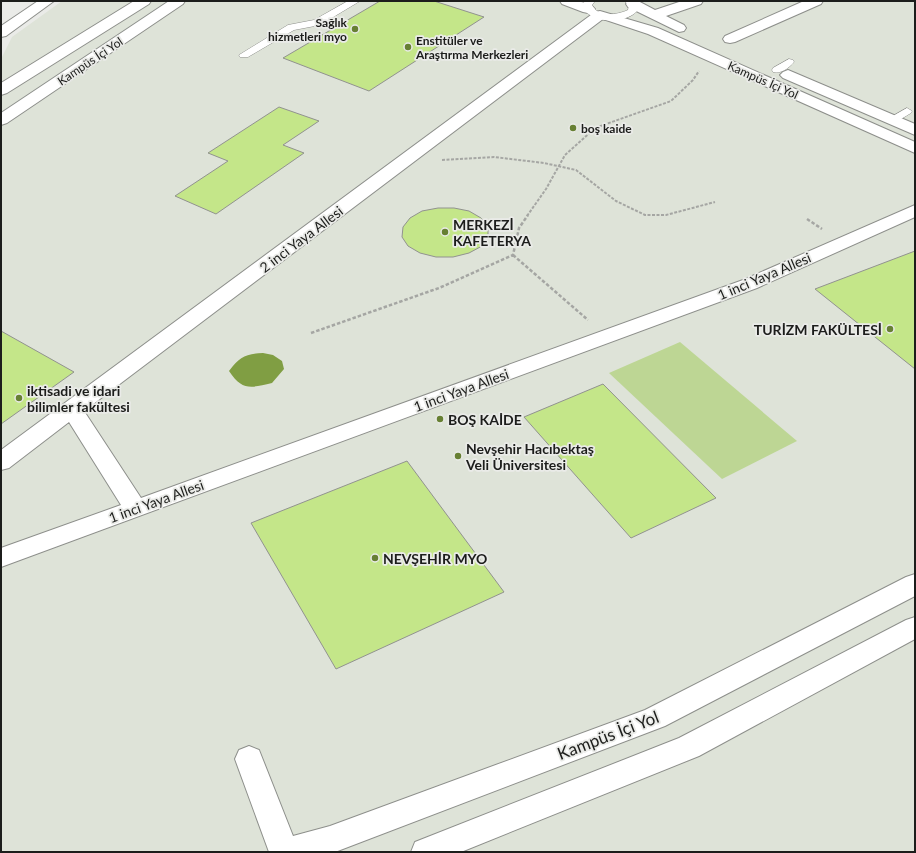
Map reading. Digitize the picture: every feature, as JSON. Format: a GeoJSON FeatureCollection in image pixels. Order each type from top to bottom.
{"type":"FeatureCollection","features":[{"type":"Feature","properties":{"kind":"street"},"geometry":{"type":"LineString","coordinates":[[1,34],[48,1]]}},
{"type":"Feature","properties":{"kind":"street","name":"Kampüs İçi Yol"},"geometry":{"type":"LineString","coordinates":[[1,90],[144,1]]}},
{"type":"Feature","properties":{"kind":"street","name":"Kampüs İçi Yol"},"geometry":{"type":"LineString","coordinates":[[1,120],[178,1]]}},
{"type":"Feature","properties":{"kind":"street","name":"Kampüs İçi Yol"},"geometry":{"type":"LineString","coordinates":[[567,1],[653,31],[708,56],[771,68],[915,130]]}},
{"type":"Feature","properties":{"kind":"street"},"geometry":{"type":"LineString","coordinates":[[654,15],[696,1]]}},
{"type":"Feature","properties":{"kind":"street","name":"Kampüs İçi Yol"},"geometry":{"type":"LineString","coordinates":[[631,2],[654,15],[732,45],[816,1]]}},
{"type":"Feature","properties":{"kind":"street","name":"2 inci Yaya Allesi"},"geometry":{"type":"LineString","coordinates":[[1,462],[597,11]]}},
{"type":"Feature","properties":{"kind":"street","name":"Kampüs İçi Yol"},"geometry":{"type":"LineString","coordinates":[[771,68],[915,148]]}},
{"type":"Feature","properties":{"kind":"street","name":"1 inci Yaya Allesi"},"geometry":{"type":"LineString","coordinates":[[1,558],[750,284],[915,210]]}},
{"type":"Feature","properties":{"kind":"street"},"geometry":{"type":"LineString","coordinates":[[72,409],[136,509]]}},
{"type":"Feature","properties":{"kind":"street","name":"Kampüs İçi Yol"},"geometry":{"type":"LineString","coordinates":[[285,852],[330,840],[655,718],[915,584]]}},
{"type":"Feature","properties":{"kind":"street"},"geometry":{"type":"LineString","coordinates":[[426,852],[689,747],[915,627]]}},
{"type":"Feature","properties":{"kind":"street"},"geometry":{"type":"LineString","coordinates":[[249,758],[285,852]]}},
{"type":"Feature","properties":{"kind":"lane"},"geometry":{"type":"LineString","coordinates":[[244,55],[291,27],[317,23],[355,1]]}},
{"type":"Feature","properties":{"kind":"lane"},"geometry":{"type":"LineString","coordinates":[[597,11],[618,17],[632,12],[634,8],[631,2]]}},
{"type":"Feature","properties":{"kind":"lane"},"geometry":{"type":"LineString","coordinates":[[892,120],[908,111]]}},
{"type":"Feature","properties":{"kind":"path"},"geometry":{"type":"LineString","coordinates":[[513,255],[519,228],[565,155],[595,128],[671,101],[693,80],[708,56]]}},
{"type":"Feature","properties":{"kind":"path"},"geometry":{"type":"LineString","coordinates":[[441,161],[494,157],[576,170],[616,202],[646,214],[666,215],[715,202]]}},
{"type":"Feature","properties":{"kind":"path"},"geometry":{"type":"LineString","coordinates":[[311,333],[453,282],[486,269],[513,255]]}},
{"type":"Feature","properties":{"kind":"path"},"geometry":{"type":"LineString","coordinates":[[513,255],[606,337]]}},
{"type":"Feature","properties":{"kind":"shaded area","name":"Nevşehir Hacıbektaş Veli Üniversitesi"},"geometry":{"type":"Polygon","coordinates":[[[62,1],[915,1],[915,852],[1,852],[1,59],[12,37],[62,1]]]}},
{"type":"Feature","properties":{"kind":"shaded area"},"geometry":{"type":"Polygon","coordinates":[[[680,342],[797,441],[722,479],[609,373],[680,342]]]}},
{"type":"Feature","properties":{"kind":"shaded area"},"geometry":{"type":"Polygon","coordinates":[[[263,353],[273,355],[282,361],[284,369],[272,383],[253,387],[243,385],[238,382],[229,371],[236,362],[243,357],[263,353]]]}},
{"type":"Feature","properties":{"kind":"building"},"geometry":{"type":"Polygon","coordinates":[[[380,1],[434,1],[484,17],[369,91],[283,58],[380,1]]]}},
{"type":"Feature","properties":{"kind":"building"},"geometry":{"type":"Polygon","coordinates":[[[279,107],[319,121],[283,145],[304,153],[216,214],[175,196],[228,161],[208,153],[279,107]]]}},
{"type":"Feature","properties":{"kind":"building","name":"MERKEZİ KAFETERYA"},"geometry":{"type":"Polygon","coordinates":[[[438,208],[454,208],[469,211],[481,218],[488,227],[488,237],[482,246],[469,253],[453,257],[436,257],[420,253],[408,246],[402,237],[403,227],[410,218],[422,211],[438,208]]]}},
{"type":"Feature","properties":{"kind":"building","name":"TURİZM FAKÜLTESİ"},"geometry":{"type":"Polygon","coordinates":[[[915,251],[915,369],[815,289],[915,251]]]}},
{"type":"Feature","properties":{"kind":"building","name":"iktisadi ve idari bilimler fakültesi"},"geometry":{"type":"Polygon","coordinates":[[[1,331],[74,372],[1,424],[1,331]]]}},
{"type":"Feature","properties":{"kind":"building"},"geometry":{"type":"Polygon","coordinates":[[[603,384],[716,498],[631,538],[524,417],[603,384]]]}},
{"type":"Feature","properties":{"kind":"building","name":"NEVŞEHİR MYO"},"geometry":{"type":"Polygon","coordinates":[[[407,461],[504,592],[336,669],[251,523],[407,461]]]}},
{"type":"Feature","properties":{"kind":"place","name":"Sağlık hizmetleri myo"},"geometry":{"type":"Point","coordinates":[355,29]}},
{"type":"Feature","properties":{"kind":"place","name":"Enstitüler ve Araştırma Merkezleri"},"geometry":{"type":"Point","coordinates":[408,47]}},
{"type":"Feature","properties":{"kind":"place","name":"boş kaide"},"geometry":{"type":"Point","coordinates":[573,128]}},
{"type":"Feature","properties":{"kind":"place","name":"MERKEZİ KAFETERYA"},"geometry":{"type":"Point","coordinates":[445,232]}},
{"type":"Feature","properties":{"kind":"place","name":"TURİZM FAKÜLTESİ"},"geometry":{"type":"Point","coordinates":[890,329]}},
{"type":"Feature","properties":{"kind":"place","name":"iktisadi ve idari bilimler fakültesi"},"geometry":{"type":"Point","coordinates":[19,398]}},
{"type":"Feature","properties":{"kind":"place","name":"BOŞ KAİDE"},"geometry":{"type":"Point","coordinates":[440,419]}},
{"type":"Feature","properties":{"kind":"place","name":"Nevşehir Hacıbektaş Veli Üniversitesi"},"geometry":{"type":"Point","coordinates":[458,456]}},
{"type":"Feature","properties":{"kind":"place","name":"NEVŞEHİR MYO"},"geometry":{"type":"Point","coordinates":[375,558]}}]}
